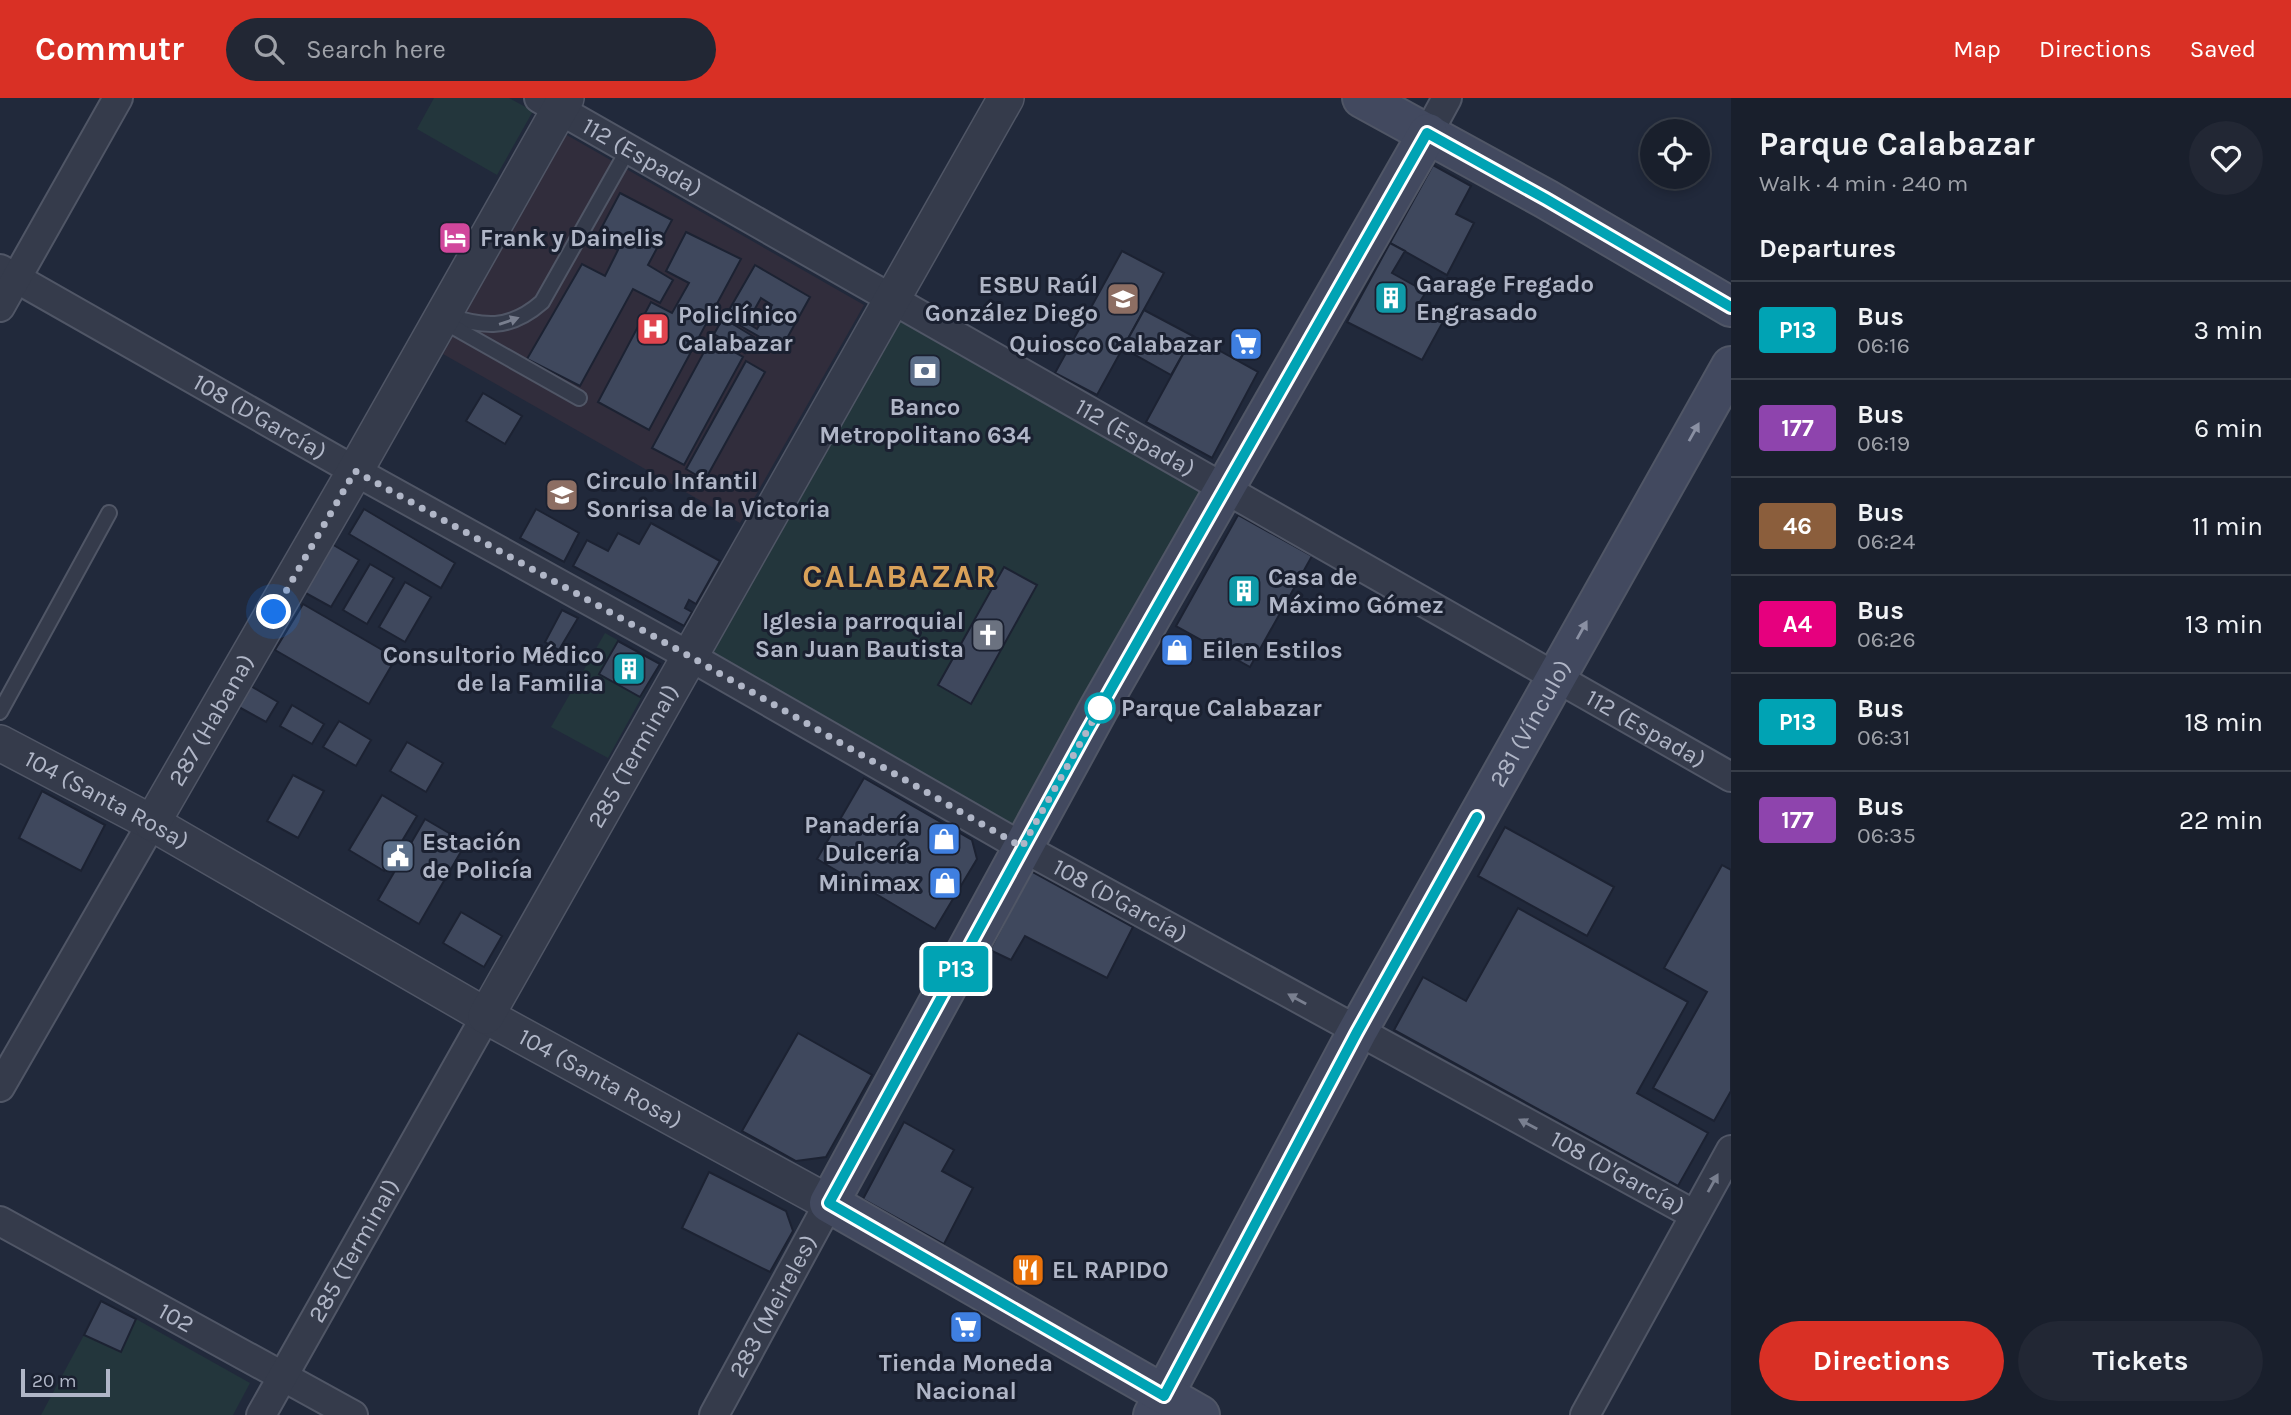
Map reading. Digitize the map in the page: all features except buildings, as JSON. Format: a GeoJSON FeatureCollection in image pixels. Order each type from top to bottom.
{"type":"FeatureCollection","features":[{"type":"Feature","properties":{"kind":"main road"},"geometry":{"type":"LineString","coordinates":[[1362,98],[1546,199],[1731,307]]}},
{"type":"Feature","properties":{"kind":"main road","name":"283 (Meireles)"},"geometry":{"type":"LineString","coordinates":[[829,1203],[1022,847],[1427,133]]}},
{"type":"Feature","properties":{"kind":"main road","name":"281 (Vínculo)"},"geometry":{"type":"LineString","coordinates":[[1158,1405],[1357,1032],[1731,366]]}},
{"type":"Feature","properties":{"kind":"main road","name":"104 (Santa Rosa)"},"geometry":{"type":"LineString","coordinates":[[829,1203],[1158,1405],[1200,1415]]}},
{"type":"Feature","properties":{"kind":"street"},"geometry":{"type":"LineString","coordinates":[[0,307],[8,274],[118,98]]}},
{"type":"Feature","properties":{"kind":"street","name":"285 (Terminal)"},"geometry":{"type":"LineString","coordinates":[[261,1415],[1006,98]]}},
{"type":"Feature","properties":{"kind":"street","name":"283 (Meireles)"},"geometry":{"type":"LineString","coordinates":[[1427,133],[1447,98]]}},
{"type":"Feature","properties":{"kind":"street","name":"112 (Espada)"},"geometry":{"type":"LineString","coordinates":[[555,102],[629,148],[1731,777]]}},
{"type":"Feature","properties":{"kind":"street","name":"287 (Habana)"},"geometry":{"type":"LineString","coordinates":[[0,1087],[442,317],[555,102]]}},
{"type":"Feature","properties":{"kind":"street","name":"108 (D'García)"},"geometry":{"type":"LineString","coordinates":[[8,274],[355,471],[691,657],[1022,847],[1695,1215]]}},
{"type":"Feature","properties":{"kind":"street","name":"104 (Santa Rosa)"},"geometry":{"type":"LineString","coordinates":[[0,743],[152,823],[486,1016],[829,1203]]}},
{"type":"Feature","properties":{"kind":"street"},"geometry":{"type":"LineString","coordinates":[[1585,1415],[1731,1150]]}},
{"type":"Feature","properties":{"kind":"street","name":"283 (Meireles)"},"geometry":{"type":"LineString","coordinates":[[714,1415],[829,1203]]}},
{"type":"Feature","properties":{"kind":"street","name":"102"},"geometry":{"type":"LineString","coordinates":[[0,1221],[353,1415]]}},
{"type":"Feature","properties":{"kind":"lane"},"geometry":{"type":"LineString","coordinates":[[442,317],[494,326],[536,308],[629,148]]}},
{"type":"Feature","properties":{"kind":"lane"},"geometry":{"type":"LineString","coordinates":[[442,317],[579,398]]}},
{"type":"Feature","properties":{"kind":"lane"},"geometry":{"type":"LineString","coordinates":[[0,712],[109,513]]}},
{"type":"Feature","properties":{"kind":"shaded area"},"geometry":{"type":"Polygon","coordinates":[[[434,98],[509,98],[533,111],[497,175],[417,129],[434,98]]]}},
{"type":"Feature","properties":{"kind":"shaded area","name":"Policlínico Calabazar"},"geometry":{"type":"Polygon","coordinates":[[[565,134],[864,305],[740,523],[443,354],[565,134]]]}},
{"type":"Feature","properties":{"kind":"shaded area"},"geometry":{"type":"Polygon","coordinates":[[[894,299],[1226,489],[1022,847],[691,657],[894,299]]]}},
{"type":"Feature","properties":{"kind":"shaded area"},"geometry":{"type":"Polygon","coordinates":[[[605,633],[660,664],[608,758],[551,727],[605,633]]]}},
{"type":"Feature","properties":{"kind":"shaded area"},"geometry":{"type":"Polygon","coordinates":[[[136,1319],[250,1383],[233,1415],[41,1415],[84,1335],[121,1352],[136,1319]]]}},
{"type":"Feature","properties":{"kind":"bus line","name":"P13"},"geometry":{"type":"LineString","coordinates":[[1477,817],[1357,1032],[1164,1396],[829,1203],[1022,847],[1427,133],[1731,307]]}},
{"type":"Feature","properties":{"kind":"place","name":"Frank y Dainelis"},"geometry":{"type":"Point","coordinates":[455,238]}},
{"type":"Feature","properties":{"kind":"place","name":"Garage Fregado Engrasado"},"geometry":{"type":"Point","coordinates":[1391,298]}},
{"type":"Feature","properties":{"kind":"place","name":"ESBU Raúl González Diego"},"geometry":{"type":"Point","coordinates":[1123,299]}},
{"type":"Feature","properties":{"kind":"place","name":"Policlínico Calabazar"},"geometry":{"type":"Point","coordinates":[653,329]}},
{"type":"Feature","properties":{"kind":"place","name":"Quiosco Calabazar"},"geometry":{"type":"Point","coordinates":[1246,344]}},
{"type":"Feature","properties":{"kind":"place","name":"Banco Metropolitano 634"},"geometry":{"type":"Point","coordinates":[925,371]}},
{"type":"Feature","properties":{"kind":"place","name":"Circulo Infantil Sonrisa de la Victoria"},"geometry":{"type":"Point","coordinates":[562,495]}},
{"type":"Feature","properties":{"kind":"place","name":"Casa de Máximo Gómez"},"geometry":{"type":"Point","coordinates":[1244,591]}},
{"type":"Feature","properties":{"kind":"place","name":"Iglesia parroquial San Juan Bautista"},"geometry":{"type":"Point","coordinates":[988,635]}},
{"type":"Feature","properties":{"kind":"place","name":"Eilen Estilos"},"geometry":{"type":"Point","coordinates":[1177,650]}},
{"type":"Feature","properties":{"kind":"place","name":"Consultorio Médico de la Familia"},"geometry":{"type":"Point","coordinates":[629,669]}},
{"type":"Feature","properties":{"kind":"place","name":"Parque Calabazar"},"geometry":{"type":"Point","coordinates":[1100,708]}},
{"type":"Feature","properties":{"kind":"place","name":"Panadería Dulcería"},"geometry":{"type":"Point","coordinates":[944,839]}},
{"type":"Feature","properties":{"kind":"place","name":"Estación de Policía"},"geometry":{"type":"Point","coordinates":[398,856]}},
{"type":"Feature","properties":{"kind":"place","name":"Minimax"},"geometry":{"type":"Point","coordinates":[945,883]}},
{"type":"Feature","properties":{"kind":"place","name":"EL RAPIDO"},"geometry":{"type":"Point","coordinates":[1028,1270]}},
{"type":"Feature","properties":{"kind":"place","name":"Tienda Moneda Nacional"},"geometry":{"type":"Point","coordinates":[966,1327]}},
{"type":"Feature","properties":{"kind":"district","name":"CALABAZAR"},"geometry":{"type":"Point","coordinates":[900,576]}},
{"type":"Feature","properties":{"kind":"route"},"geometry":{"type":"LineString","coordinates":[[274,612],[355,471],[691,657],[1022,847],[1100,708]]}}]}
